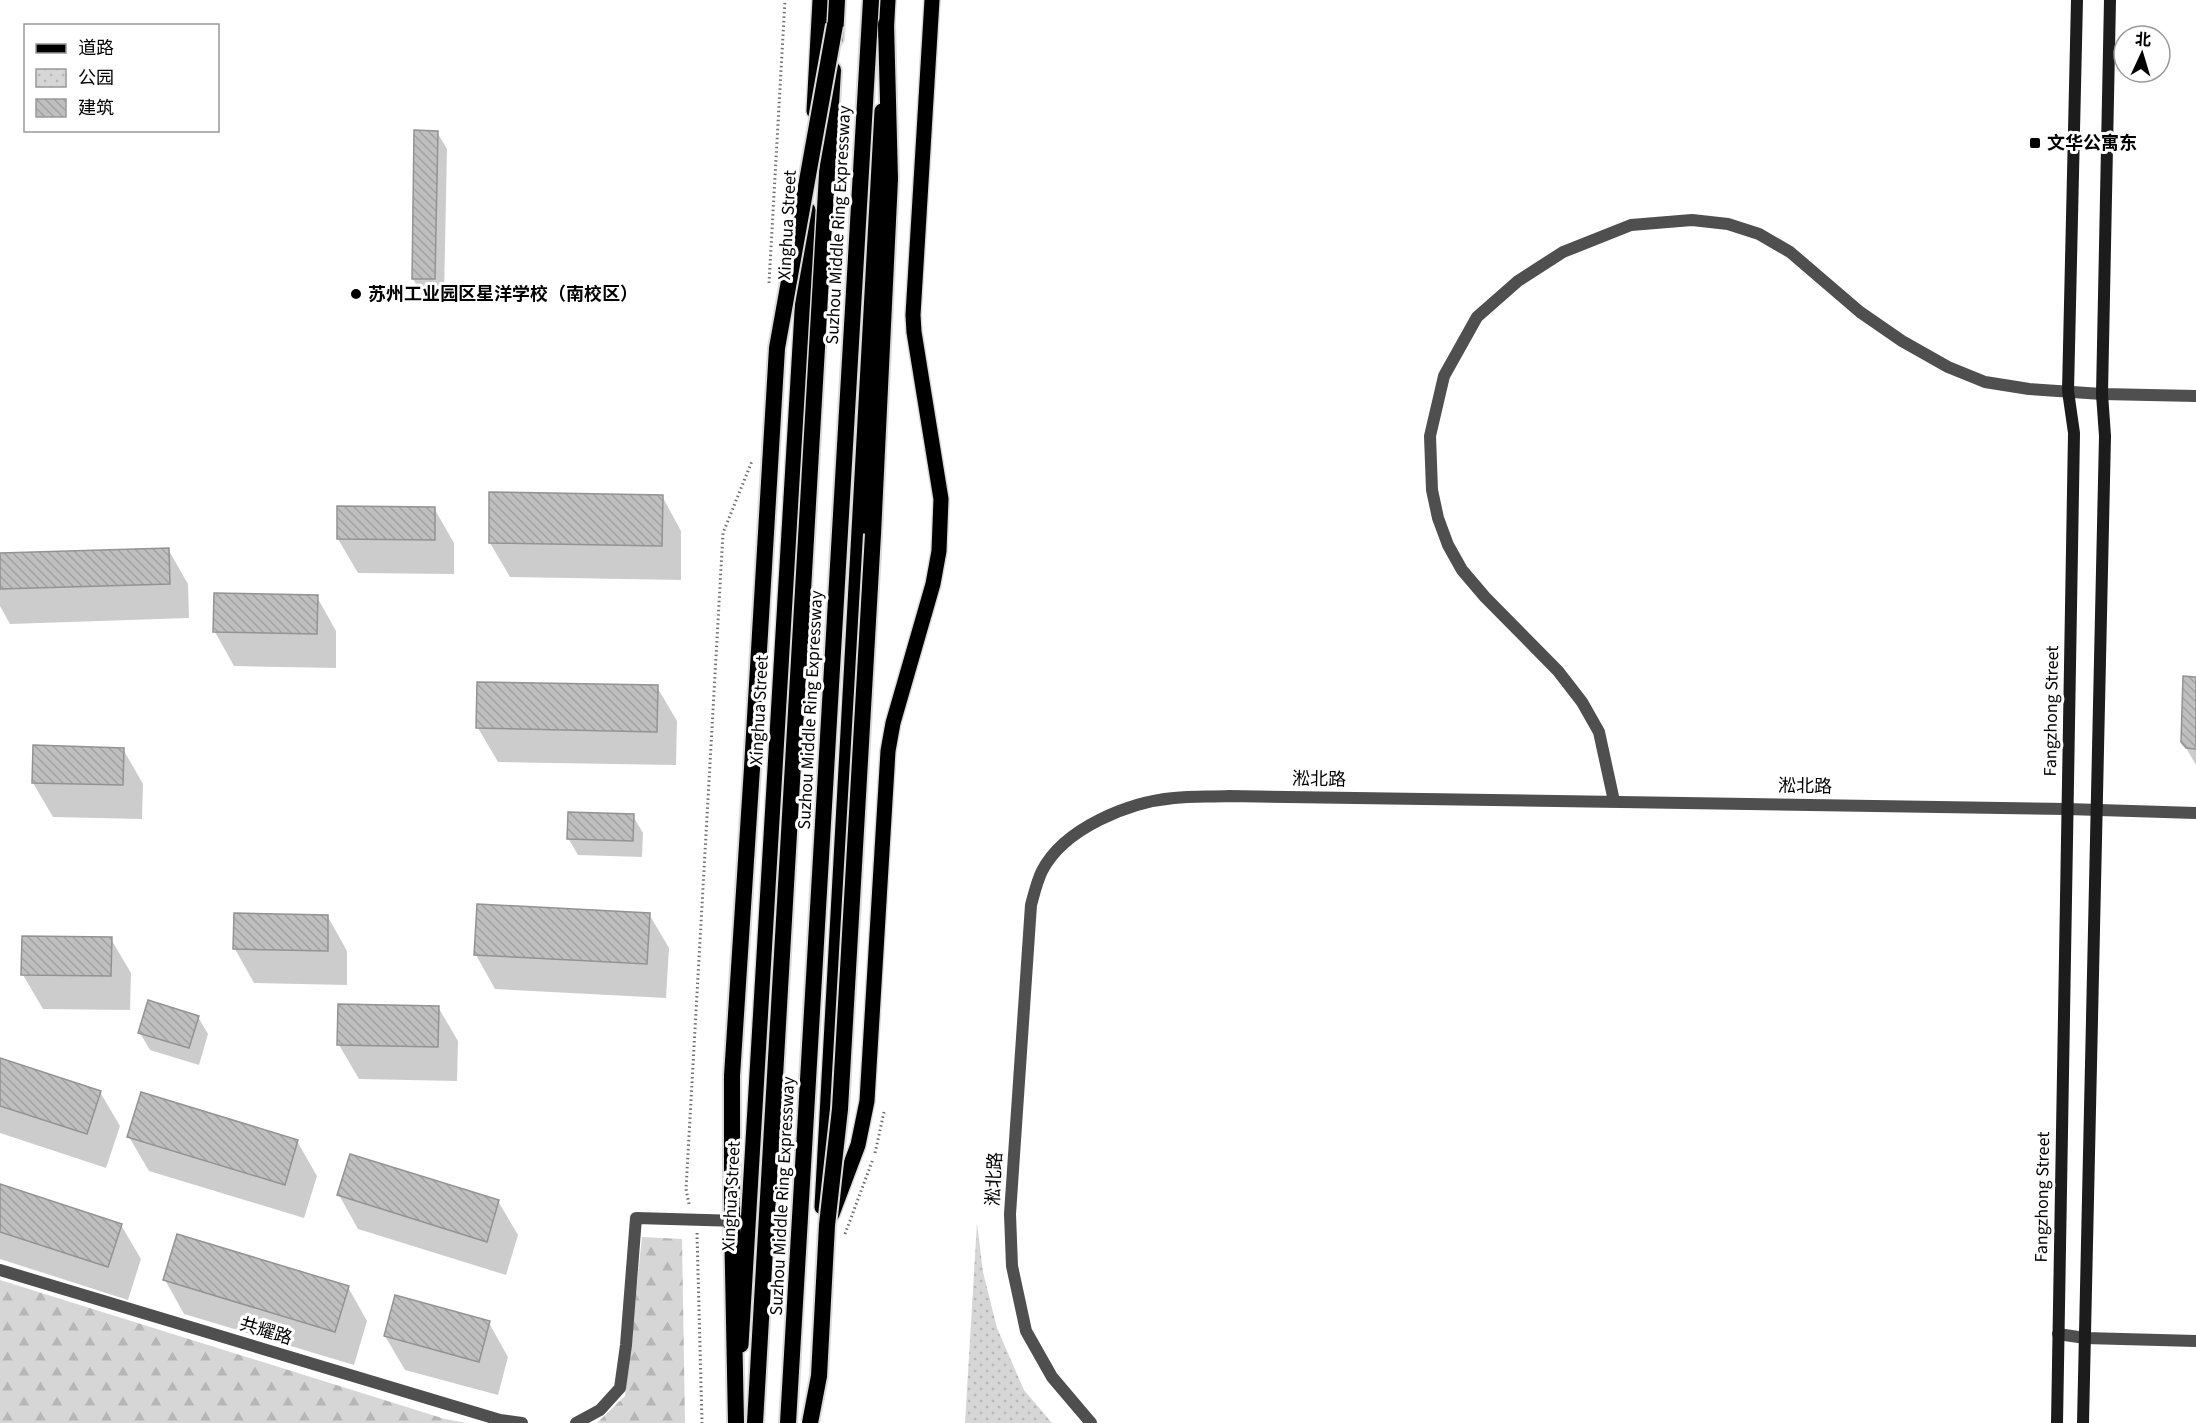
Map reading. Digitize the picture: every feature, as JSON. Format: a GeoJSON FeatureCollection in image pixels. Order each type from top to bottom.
{"type":"FeatureCollection","features":[{"type":"Feature","properties":{"kind":"highway","name":"Suzhou Middle Ring Expressway"},"geometry":{"type":"LineString","coordinates":[[755,1423],[837,0]]}},
{"type":"Feature","properties":{"kind":"highway","name":"Suzhou Middle Ring Expressway"},"geometry":{"type":"LineString","coordinates":[[788,1423],[871,0]]}},
{"type":"Feature","properties":{"kind":"highway"},"geometry":{"type":"LineString","coordinates":[[810,1423],[819,1376],[827,1225],[840,1109],[873,534],[890,179],[886,24]]}},
{"type":"Feature","properties":{"kind":"highway"},"geometry":{"type":"LineString","coordinates":[[736,1423],[732,1076],[777,348],[835,25]]}},
{"type":"Feature","properties":{"kind":"main road","name":"Xinghua Street"},"geometry":{"type":"LineString","coordinates":[[736,1423],[820,0]]}},
{"type":"Feature","properties":{"kind":"main road"},"geometry":{"type":"LineString","coordinates":[[810,1423],[888,0]]}},
{"type":"Feature","properties":{"kind":"main road"},"geometry":{"type":"LineString","coordinates":[[820,1244],[864,1124],[888,751],[893,723],[933,584],[939,551],[941,499],[913,315],[932,0]]}},
{"type":"Feature","properties":{"kind":"main road","name":"Fangzhong Street"},"geometry":{"type":"LineString","coordinates":[[2057,1423],[2074,433],[2068,391],[2078,0]]}},
{"type":"Feature","properties":{"kind":"main road"},"geometry":{"type":"LineString","coordinates":[[2083,1423],[2105,436],[2102,394],[2110,0]]}},
{"type":"Feature","properties":{"kind":"street"},"geometry":{"type":"LineString","coordinates":[[1614,801],[1599,732],[1582,702],[1558,671],[1485,597],[1462,570],[1448,545],[1438,518],[1432,490],[1430,436],[1444,376],[1477,317],[1518,281],[1563,252],[1631,225],[1692,220],[1728,224],[1760,234],[1790,252],[1860,312],[1902,341],[1948,367],[1984,382],[2029,389],[2102,394],[2196,396]]}},
{"type":"Feature","properties":{"kind":"street","name":"淞北路"},"geometry":{"type":"LineString","coordinates":[[1091,1423],[1053,1377],[1026,1331],[1012,1266],[1010,1214],[1030,905],[1042,870],[1060,847],[1081,829],[1135,805],[1172,798],[1229,796],[2097,809],[2196,813]]}},
{"type":"Feature","properties":{"kind":"street"},"geometry":{"type":"LineString","coordinates":[[576,1423],[600,1410],[620,1388],[626,1345],[636,1218],[732,1220],[749,1223]]}},
{"type":"Feature","properties":{"kind":"street","name":"共耀路"},"geometry":{"type":"LineString","coordinates":[[0,1270],[500,1420],[522,1423]]}},
{"type":"Feature","properties":{"kind":"street"},"geometry":{"type":"LineString","coordinates":[[2058,1334],[2085,1338],[2196,1341]]}},
{"type":"Feature","properties":{"kind":"path"},"geometry":{"type":"LineString","coordinates":[[769,285],[785,0]]}},
{"type":"Feature","properties":{"kind":"path"},"geometry":{"type":"LineString","coordinates":[[702,1423],[698,1235],[686,1189],[723,533],[752,460]]}},
{"type":"Feature","properties":{"kind":"green space"},"geometry":{"type":"Polygon","coordinates":[[[977,1223],[983,1272],[997,1328],[1024,1390],[1052,1423],[965,1423],[977,1223]]]}},
{"type":"Feature","properties":{"kind":"green space"},"geometry":{"type":"Polygon","coordinates":[[[642,1237],[682,1239],[685,1423],[597,1423],[625,1396],[642,1237]]]}},
{"type":"Feature","properties":{"kind":"green space"},"geometry":{"type":"Polygon","coordinates":[[[0,1280],[445,1419],[467,1423],[0,1423],[0,1280]]]}},
{"type":"Feature","properties":{"kind":"building"},"geometry":{"type":"Polygon","coordinates":[[[414,130],[438,131],[435,279],[412,279],[414,130]]]}},
{"type":"Feature","properties":{"kind":"building"},"geometry":{"type":"Polygon","coordinates":[[[489,492],[663,495],[662,546],[489,543],[489,492]]]}},
{"type":"Feature","properties":{"kind":"building"},"geometry":{"type":"Polygon","coordinates":[[[337,506],[435,507],[435,540],[337,539],[337,506]]]}},
{"type":"Feature","properties":{"kind":"building"},"geometry":{"type":"Polygon","coordinates":[[[169,548],[170,584],[0,589],[0,553],[169,548]]]}},
{"type":"Feature","properties":{"kind":"building"},"geometry":{"type":"Polygon","coordinates":[[[214,593],[318,595],[317,634],[213,632],[214,593]]]}},
{"type":"Feature","properties":{"kind":"building"},"geometry":{"type":"Polygon","coordinates":[[[2183,676],[2196,677],[2196,749],[2186,748],[2181,742],[2183,676]]]}},
{"type":"Feature","properties":{"kind":"building"},"geometry":{"type":"Polygon","coordinates":[[[477,682],[658,685],[657,732],[476,728],[477,682]]]}},
{"type":"Feature","properties":{"kind":"building"},"geometry":{"type":"Polygon","coordinates":[[[33,745],[124,748],[123,785],[32,783],[33,745]]]}},
{"type":"Feature","properties":{"kind":"building"},"geometry":{"type":"Polygon","coordinates":[[[568,812],[634,814],[633,841],[567,839],[568,812]]]}},
{"type":"Feature","properties":{"kind":"building"},"geometry":{"type":"Polygon","coordinates":[[[477,904],[650,913],[647,964],[474,955],[477,904]]]}},
{"type":"Feature","properties":{"kind":"building"},"geometry":{"type":"Polygon","coordinates":[[[234,913],[328,915],[328,951],[233,949],[234,913]]]}},
{"type":"Feature","properties":{"kind":"building"},"geometry":{"type":"Polygon","coordinates":[[[22,936],[112,937],[111,976],[21,975],[22,936]]]}},
{"type":"Feature","properties":{"kind":"building"},"geometry":{"type":"Polygon","coordinates":[[[148,1000],[199,1016],[189,1048],[138,1033],[148,1000]]]}},
{"type":"Feature","properties":{"kind":"building"},"geometry":{"type":"Polygon","coordinates":[[[338,1004],[439,1006],[438,1047],[337,1045],[338,1004]]]}},
{"type":"Feature","properties":{"kind":"building"},"geometry":{"type":"Polygon","coordinates":[[[0,1058],[101,1091],[87,1134],[0,1106],[0,1058]]]}},
{"type":"Feature","properties":{"kind":"building"},"geometry":{"type":"Polygon","coordinates":[[[141,1092],[298,1140],[285,1185],[127,1137],[141,1092]]]}},
{"type":"Feature","properties":{"kind":"building"},"geometry":{"type":"Polygon","coordinates":[[[350,1154],[499,1200],[487,1242],[337,1195],[350,1154]]]}},
{"type":"Feature","properties":{"kind":"building"},"geometry":{"type":"Polygon","coordinates":[[[0,1184],[122,1224],[108,1267],[0,1232],[0,1184]]]}},
{"type":"Feature","properties":{"kind":"building"},"geometry":{"type":"Polygon","coordinates":[[[177,1234],[349,1286],[335,1332],[163,1280],[177,1234]]]}},
{"type":"Feature","properties":{"kind":"building"},"geometry":{"type":"Polygon","coordinates":[[[395,1295],[490,1321],[479,1362],[384,1336],[395,1295]]]}},
{"type":"Feature","properties":{"kind":"place","name":"文华公寓东"},"geometry":{"type":"Point","coordinates":[2035,143]}},
{"type":"Feature","properties":{"kind":"place","name":"苏州工业园区星洋学校（南校区）"},"geometry":{"type":"Point","coordinates":[356,294]}}]}
